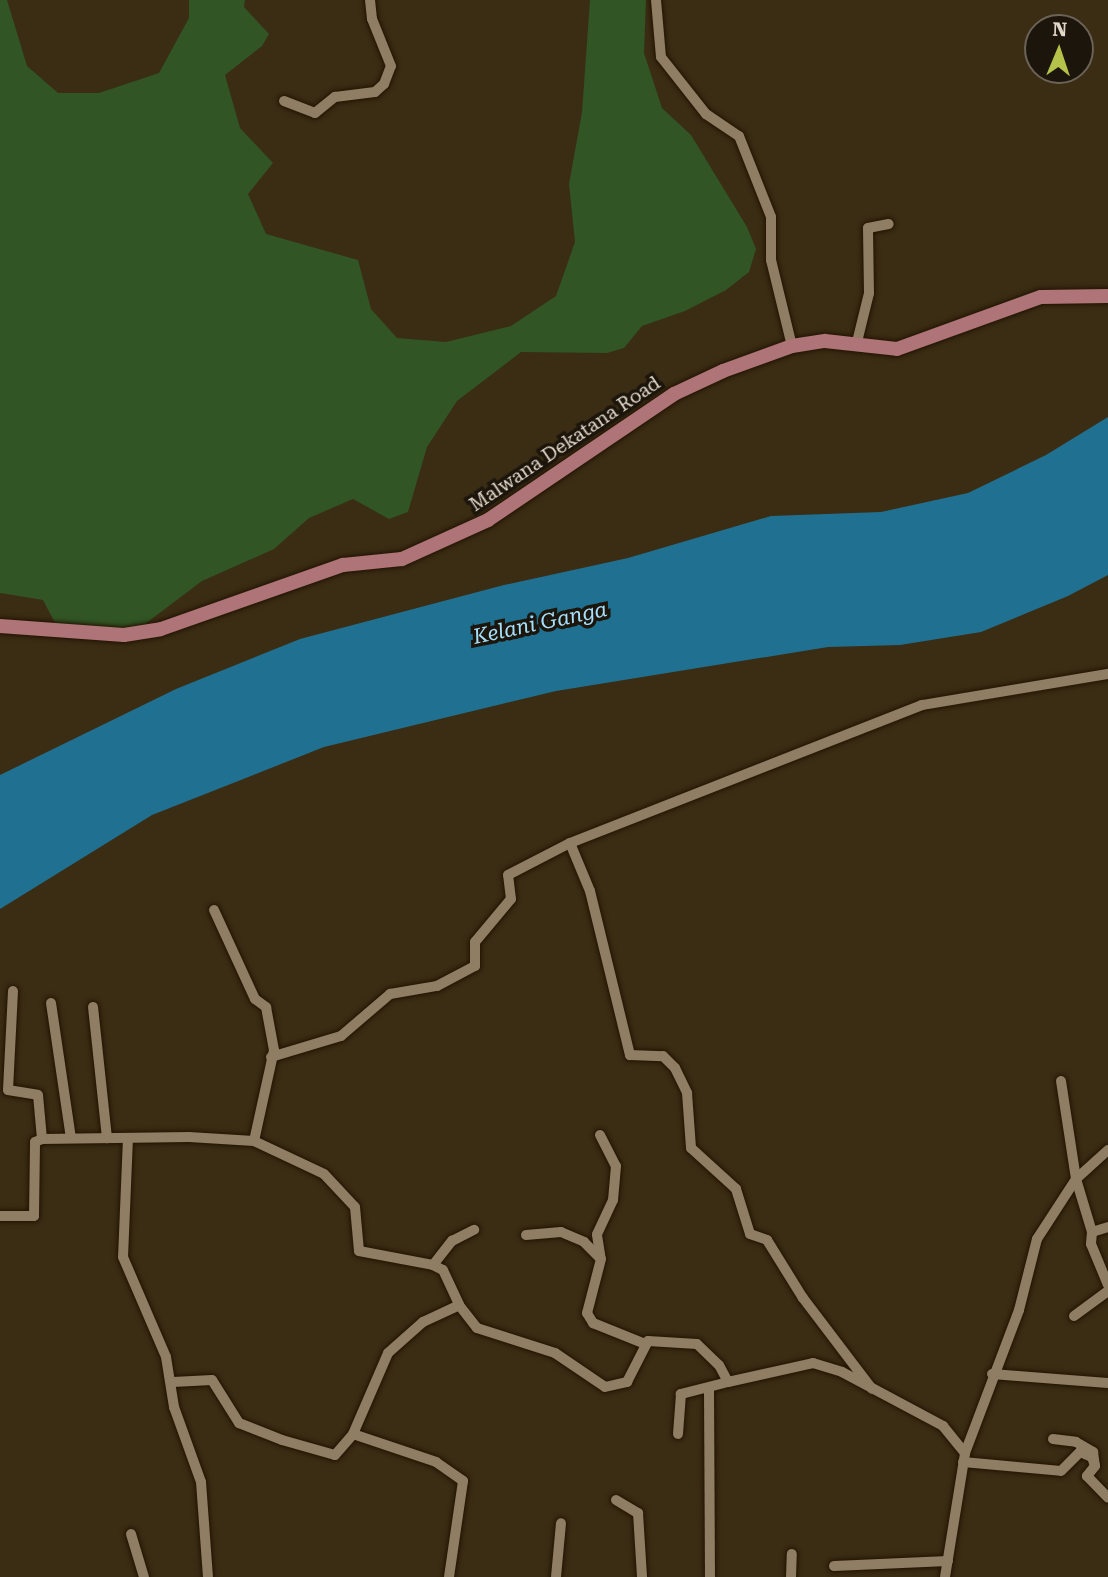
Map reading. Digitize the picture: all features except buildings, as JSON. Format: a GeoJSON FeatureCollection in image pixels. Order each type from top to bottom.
{"type":"FeatureCollection","features":[{"type":"Feature","properties":{"kind":"main road","name":"Malwana Dekatana Road"},"geometry":{"type":"LineString","coordinates":[[0,626],[124,635],[161,629],[342,565],[402,559],[511,507],[687,387],[792,346],[857,342],[891,350],[1041,297],[1108,296]]}},
{"type":"Feature","properties":{"kind":"street"},"geometry":{"type":"LineString","coordinates":[[284,100],[314,114],[335,97],[375,92],[384,84],[391,66],[372,19],[370,0]]}},
{"type":"Feature","properties":{"kind":"street"},"geometry":{"type":"LineString","coordinates":[[656,0],[661,57],[706,114],[739,136],[771,217],[771,260],[792,346]]}},
{"type":"Feature","properties":{"kind":"street"},"geometry":{"type":"LineString","coordinates":[[857,342],[869,293],[868,228],[889,225]]}},
{"type":"Feature","properties":{"kind":"street"},"geometry":{"type":"LineString","coordinates":[[271,1057],[341,1035],[390,994],[437,986],[475,966],[475,942],[512,899],[508,875],[570,843],[922,705],[1108,674]]}},
{"type":"Feature","properties":{"kind":"street"},"geometry":{"type":"LineString","coordinates":[[570,843],[590,891],[630,1055],[663,1056],[675,1068],[687,1093],[691,1148],[736,1189],[750,1234],[767,1240],[803,1298],[872,1389]]}},
{"type":"Feature","properties":{"kind":"street"},"geometry":{"type":"LineString","coordinates":[[214,910],[255,999],[266,1007],[271,1057],[254,1141]]}},
{"type":"Feature","properties":{"kind":"street"},"geometry":{"type":"LineString","coordinates":[[13,991],[8,1090],[38,1095],[42,1139]]}},
{"type":"Feature","properties":{"kind":"street"},"geometry":{"type":"LineString","coordinates":[[51,1003],[71,1138]]}},
{"type":"Feature","properties":{"kind":"street"},"geometry":{"type":"LineString","coordinates":[[93,1007],[107,1138]]}},
{"type":"Feature","properties":{"kind":"street"},"geometry":{"type":"LineString","coordinates":[[1061,1081],[1076,1179],[1093,1232],[1091,1244],[1108,1285]]}},
{"type":"Feature","properties":{"kind":"street"},"geometry":{"type":"LineString","coordinates":[[600,1135],[616,1166],[613,1200],[597,1235],[601,1259],[587,1313],[593,1323],[645,1344],[665,1340],[697,1343],[719,1365],[728,1382]]}},
{"type":"Feature","properties":{"kind":"street"},"geometry":{"type":"LineString","coordinates":[[128,1138],[123,1257],[173,1382],[174,1407],[201,1482],[208,1577]]}},
{"type":"Feature","properties":{"kind":"street"},"geometry":{"type":"LineString","coordinates":[[0,1216],[34,1216],[35,1142],[42,1139],[254,1141],[324,1174],[355,1207],[359,1251],[433,1265],[443,1270],[458,1305],[477,1328],[555,1353],[605,1387],[627,1382],[645,1344]]}},
{"type":"Feature","properties":{"kind":"street"},"geometry":{"type":"LineString","coordinates":[[945,1577],[964,1458],[992,1374],[1019,1310],[1037,1240],[1076,1179],[1108,1150]]}},
{"type":"Feature","properties":{"kind":"street"},"geometry":{"type":"LineString","coordinates":[[1093,1232],[1108,1227]]}},
{"type":"Feature","properties":{"kind":"street"},"geometry":{"type":"LineString","coordinates":[[433,1265],[452,1241],[474,1230]]}},
{"type":"Feature","properties":{"kind":"street"},"geometry":{"type":"LineString","coordinates":[[526,1236],[561,1232],[584,1242],[601,1259]]}},
{"type":"Feature","properties":{"kind":"street"},"geometry":{"type":"LineString","coordinates":[[1073,1316],[1108,1291]]}},
{"type":"Feature","properties":{"kind":"street"},"geometry":{"type":"LineString","coordinates":[[173,1382],[212,1380],[239,1423],[335,1455],[353,1434],[388,1353],[424,1322],[458,1305]]}},
{"type":"Feature","properties":{"kind":"street"},"geometry":{"type":"LineString","coordinates":[[678,1434],[681,1394],[709,1390],[728,1382],[802,1362],[842,1373],[943,1426],[964,1458],[1061,1471],[1080,1452],[1092,1457],[1095,1465]]}},
{"type":"Feature","properties":{"kind":"street"},"geometry":{"type":"LineString","coordinates":[[992,1374],[1108,1382]]}},
{"type":"Feature","properties":{"kind":"street"},"geometry":{"type":"LineString","coordinates":[[709,1390],[710,1577]]}},
{"type":"Feature","properties":{"kind":"street"},"geometry":{"type":"LineString","coordinates":[[353,1434],[436,1462],[463,1481],[449,1577]]}},
{"type":"Feature","properties":{"kind":"street"},"geometry":{"type":"LineString","coordinates":[[1053,1438],[1076,1442],[1093,1452],[1095,1465],[1088,1481],[1108,1498]]}},
{"type":"Feature","properties":{"kind":"street"},"geometry":{"type":"LineString","coordinates":[[616,1500],[638,1513],[642,1577]]}},
{"type":"Feature","properties":{"kind":"street"},"geometry":{"type":"LineString","coordinates":[[556,1577],[561,1524]]}},
{"type":"Feature","properties":{"kind":"street"},"geometry":{"type":"LineString","coordinates":[[131,1535],[144,1577]]}},
{"type":"Feature","properties":{"kind":"street"},"geometry":{"type":"LineString","coordinates":[[791,1577],[792,1554]]}},
{"type":"Feature","properties":{"kind":"street"},"geometry":{"type":"LineString","coordinates":[[834,1566],[948,1561]]}},
{"type":"Feature","properties":{"kind":"green space"},"geometry":{"type":"Polygon","coordinates":[[[0,0],[7,0],[27,66],[58,93],[99,93],[159,73],[189,18],[189,0],[245,0],[244,7],[269,34],[262,46],[225,75],[240,128],[273,163],[248,194],[266,234],[358,260],[371,309],[397,338],[446,342],[511,326],[556,296],[575,242],[569,184],[582,112],[590,0],[646,0],[644,53],[662,108],[691,135],[747,227],[756,249],[749,272],[726,290],[685,311],[642,326],[624,348],[607,353],[521,352],[457,401],[427,447],[408,512],[389,519],[353,499],[309,518],[274,549],[202,581],[145,624],[116,629],[55,623],[43,600],[0,593],[0,0]]]}},
{"type":"Feature","properties":{"kind":"water","name":"Kelani Ganga"},"geometry":{"type":"Polygon","coordinates":[[[1108,417],[1108,575],[1068,596],[981,632],[900,645],[828,647],[556,691],[324,747],[152,815],[0,909],[0,775],[176,689],[300,639],[504,585],[628,558],[771,516],[881,512],[968,493],[1046,455],[1108,417]]]}}]}
